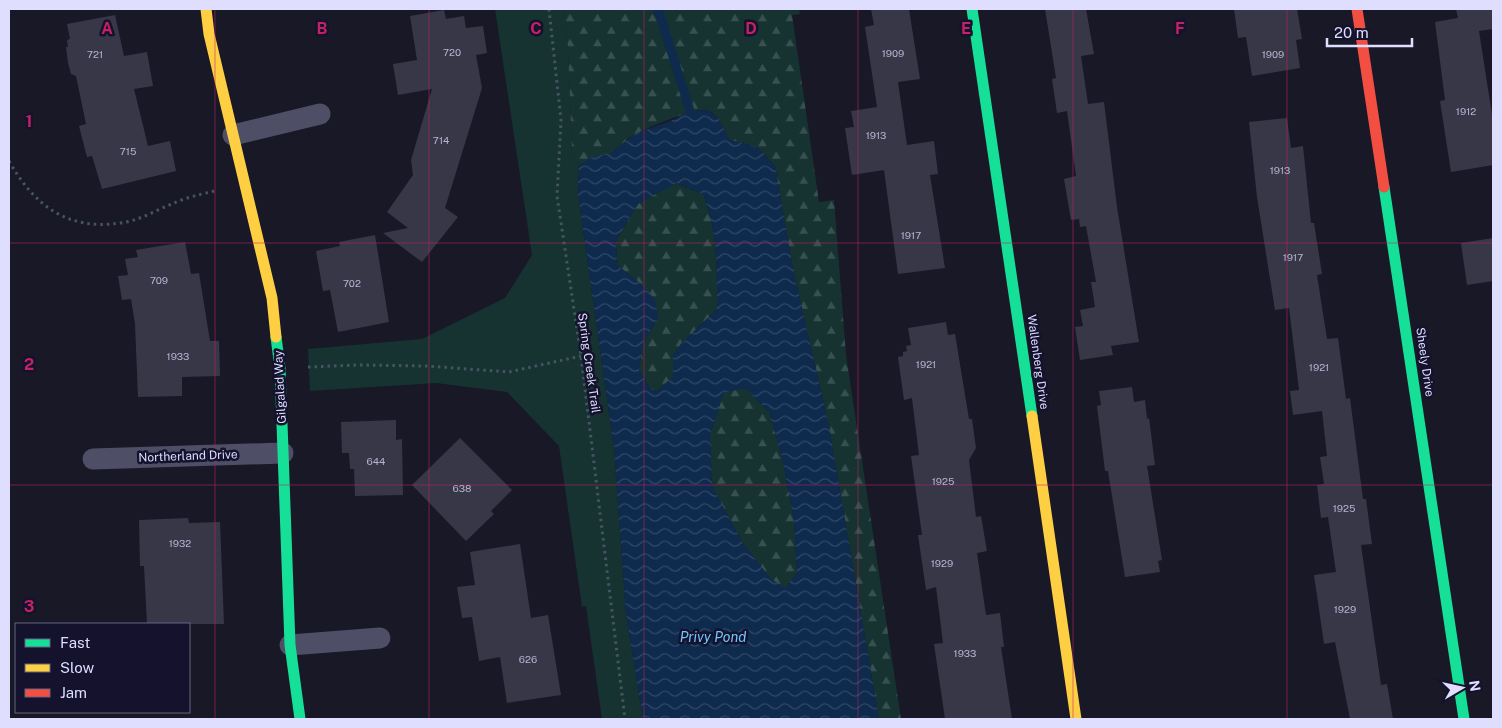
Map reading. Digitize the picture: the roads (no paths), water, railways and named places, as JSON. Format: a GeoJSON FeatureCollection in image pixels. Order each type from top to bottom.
{"type":"FeatureCollection","features":[{"type":"Feature","properties":{"kind":"street","name":"Gilgalad Way"},"geometry":{"type":"LineString","coordinates":[[206,9],[209,34],[272,298],[280,368],[290,645],[300,719]]}},
{"type":"Feature","properties":{"kind":"street","name":"Wallenberg Drive"},"geometry":{"type":"LineString","coordinates":[[972,9],[1076,719]]}},
{"type":"Feature","properties":{"kind":"street","name":"Sheely Drive"},"geometry":{"type":"LineString","coordinates":[[1357,9],[1464,719]]}},
{"type":"Feature","properties":{"kind":"street"},"geometry":{"type":"LineString","coordinates":[[233,134],[320,114]]}},
{"type":"Feature","properties":{"kind":"street","name":"Northerland Drive"},"geometry":{"type":"LineString","coordinates":[[93,459],[283,453]]}},
{"type":"Feature","properties":{"kind":"street"},"geometry":{"type":"LineString","coordinates":[[290,645],[380,638]]}},
{"type":"Feature","properties":{"kind":"water","name":"Privy Pond"},"geometry":{"type":"Polygon","coordinates":[[[707,110],[718,118],[730,140],[757,147],[775,166],[793,269],[829,426],[879,719],[643,719],[626,614],[614,449],[578,194],[579,166],[590,158],[613,152],[634,134],[673,120],[690,111],[707,110]],[[676,183],[638,204],[616,241],[617,265],[641,284],[655,299],[658,318],[643,343],[639,370],[651,390],[657,391],[673,377],[673,355],[681,344],[717,309],[716,250],[708,208],[703,194],[676,183]],[[745,388],[724,393],[710,434],[712,486],[742,542],[770,578],[785,588],[797,573],[794,521],[782,457],[769,412],[745,388]]]}},
{"type":"Feature","properties":{"kind":"waterway"},"geometry":{"type":"LineString","coordinates":[[658,9],[690,111]]}}]}
